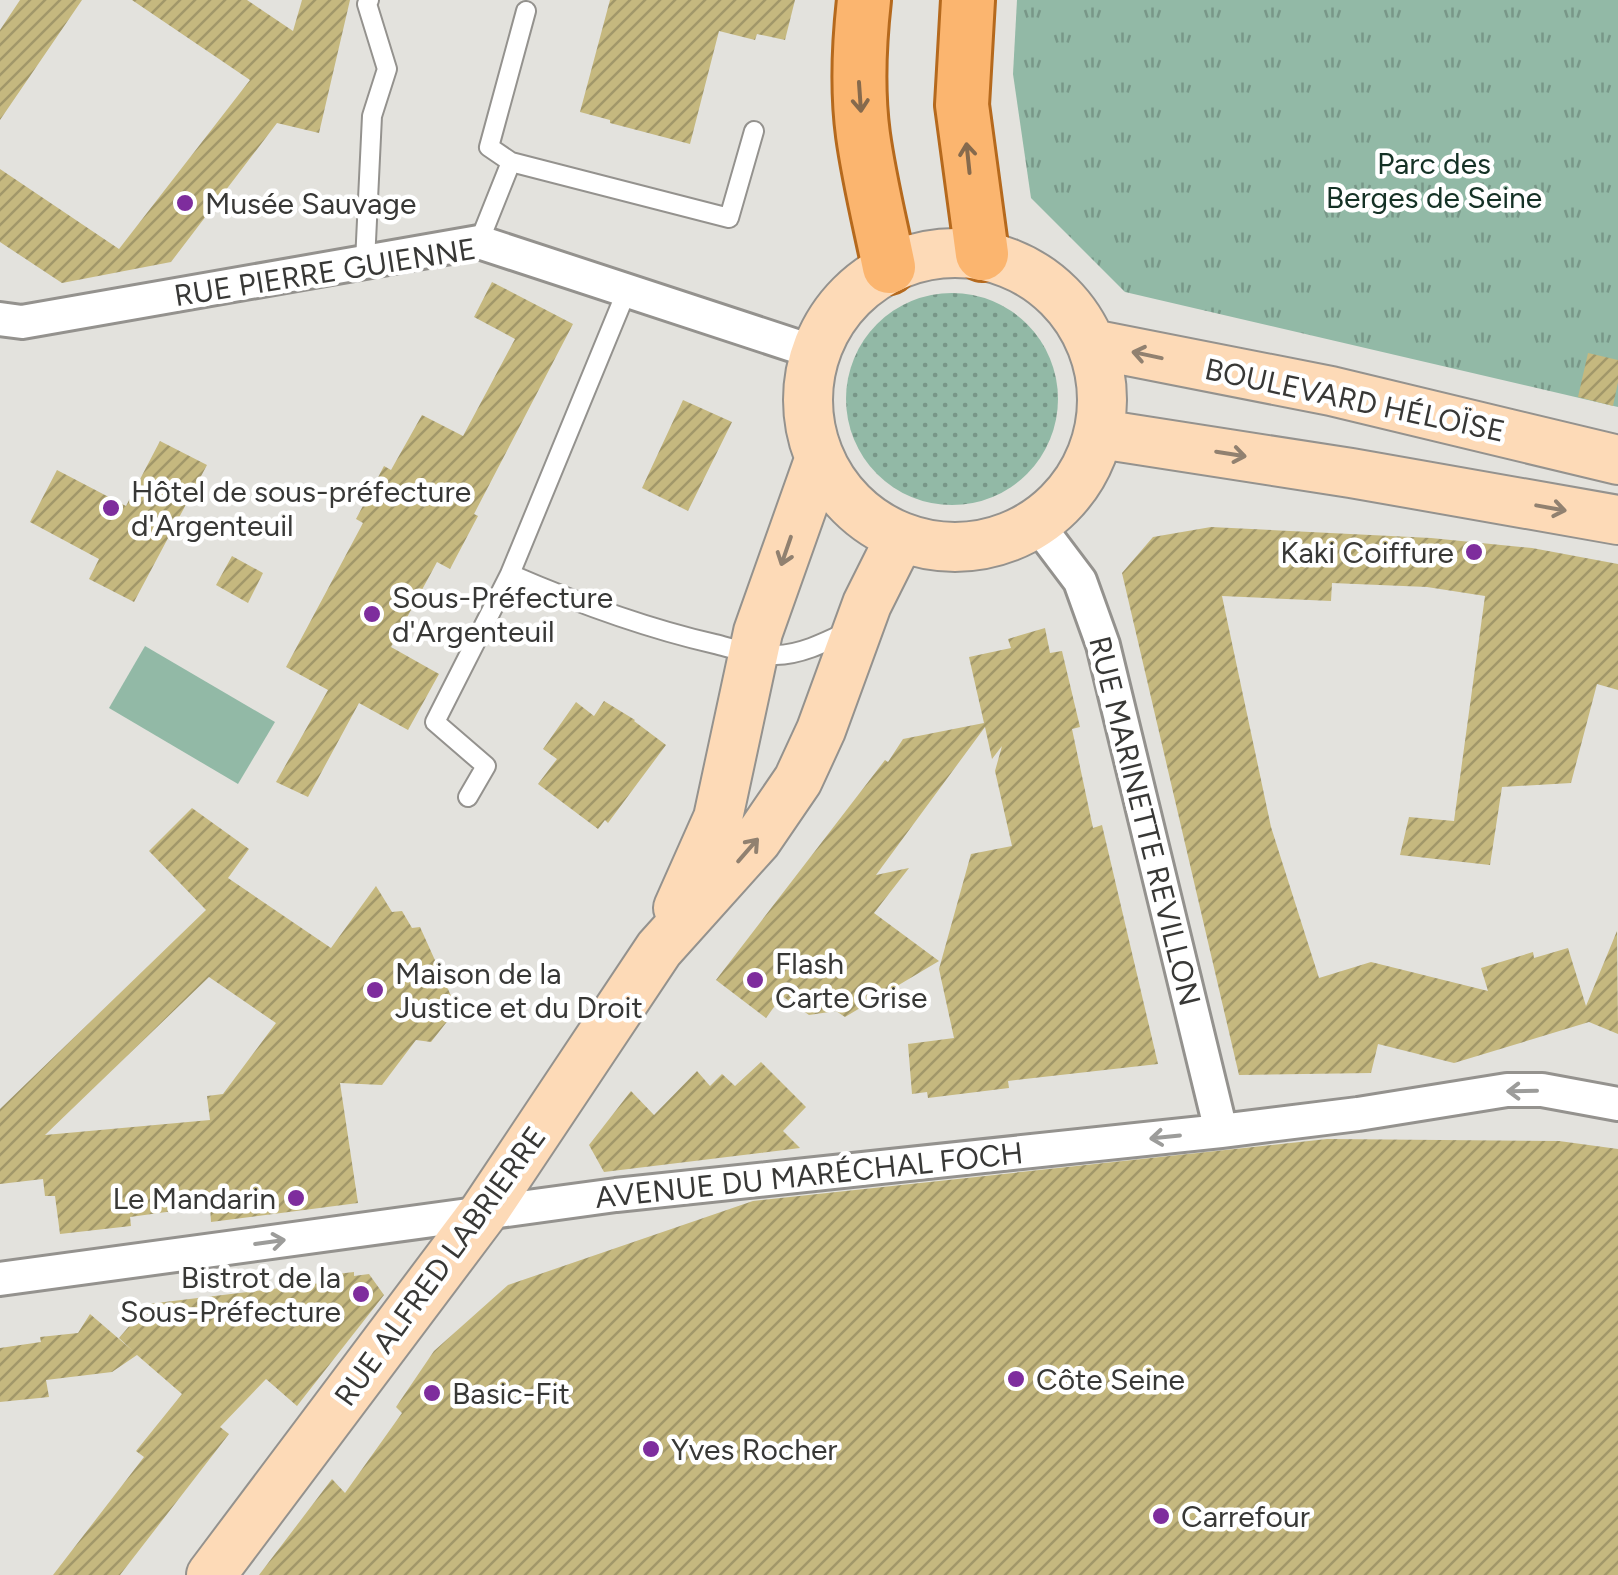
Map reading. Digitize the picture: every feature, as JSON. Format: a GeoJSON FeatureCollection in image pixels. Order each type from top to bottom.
{"type":"FeatureCollection","features":[{"type":"Feature","properties":{"kind":"main road"},"geometry":{"type":"LineString","coordinates":[[864,0],[859,40],[863,135],[889,267]]}},
{"type":"Feature","properties":{"kind":"main road"},"geometry":{"type":"LineString","coordinates":[[968,0],[962,105],[982,254]]}},
{"type":"Feature","properties":{"kind":"main road"},"geometry":{"type":"LineString","coordinates":[[934,253],[982,254],[1028,271],[1066,302],[1092,344],[1102,388],[1100,434],[1077,485],[1037,524],[994,544],[946,548],[900,538],[851,507],[819,460],[806,406],[814,352],[831,318],[856,289],[889,267],[934,253]]}},
{"type":"Feature","properties":{"kind":"main road","name":"BOULEVARD HÉLOÏSE"},"geometry":{"type":"LineString","coordinates":[[1092,344],[1331,392],[1618,460]]}},
{"type":"Feature","properties":{"kind":"main road"},"geometry":{"type":"LineString","coordinates":[[1100,434],[1618,520]]}},
{"type":"Feature","properties":{"kind":"main road","name":"RUE ALFRED LABRIERRE"},"geometry":{"type":"LineString","coordinates":[[659,949],[718,818],[758,632],[819,460]]}},
{"type":"Feature","properties":{"kind":"main road","name":"RUE ALFRED LABRIERRE"},"geometry":{"type":"LineString","coordinates":[[212,1575],[483,1213],[659,949],[757,840],[798,780],[867,604],[900,538]]}},
{"type":"Feature","properties":{"kind":"street","name":"RUE PIERRE GUIENNE"},"geometry":{"type":"LineString","coordinates":[[0,320],[22,322],[479,242],[814,352]]}},
{"type":"Feature","properties":{"kind":"street","name":"RUE MARINETTE REVILLON"},"geometry":{"type":"LineString","coordinates":[[1037,524],[1080,581],[1104,645],[1221,1132]]}},
{"type":"Feature","properties":{"kind":"street","name":"AVENUE DU MARÉCHAL FOCH"},"geometry":{"type":"LineString","coordinates":[[0,1279],[616,1195],[1221,1132],[1507,1090],[1542,1090],[1618,1104]]}},
{"type":"Feature","properties":{"kind":"lane"},"geometry":{"type":"LineString","coordinates":[[365,262],[372,116],[387,69],[368,0]]}},
{"type":"Feature","properties":{"kind":"lane"},"geometry":{"type":"LineString","coordinates":[[526,11],[489,147],[511,162],[729,218],[754,131]]}},
{"type":"Feature","properties":{"kind":"lane"},"geometry":{"type":"LineString","coordinates":[[479,242],[511,162]]}},
{"type":"Feature","properties":{"kind":"lane"},"geometry":{"type":"LineString","coordinates":[[468,797],[486,766],[434,722],[510,574],[627,290]]}},
{"type":"Feature","properties":{"kind":"lane"},"geometry":{"type":"LineString","coordinates":[[510,574],[564,598],[674,635],[754,654],[778,656],[804,650],[858,627]]}},
{"type":"Feature","properties":{"kind":"green space","name":"Parc des Berges de Seine"},"geometry":{"type":"Polygon","coordinates":[[[1017,0],[1618,0],[1618,407],[1125,292],[1031,198],[1013,74],[1017,0]]]}},
{"type":"Feature","properties":{"kind":"green space"},"geometry":{"type":"Polygon","coordinates":[[[952,293],[993,301],[1027,324],[1050,358],[1058,399],[1050,440],[1027,474],[993,497],[952,505],[911,497],[877,474],[854,440],[846,399],[854,358],[877,324],[911,301],[952,293]]]}},
{"type":"Feature","properties":{"kind":"green space"},"geometry":{"type":"Polygon","coordinates":[[[145,646],[275,722],[238,784],[109,708],[145,646]]]}},
{"type":"Feature","properties":{"kind":"building"},"geometry":{"type":"Polygon","coordinates":[[[20,0],[82,0],[0,120],[0,30],[20,0]]]}},
{"type":"Feature","properties":{"kind":"building"},"geometry":{"type":"Polygon","coordinates":[[[132,0],[247,0],[293,31],[302,0],[350,0],[319,133],[277,123],[171,262],[62,283],[0,242],[0,169],[119,249],[250,80],[132,0]]]}},
{"type":"Feature","properties":{"kind":"building"},"geometry":{"type":"Polygon","coordinates":[[[610,0],[795,0],[785,40],[757,34],[755,40],[719,31],[690,144],[580,112],[610,0]]]}},
{"type":"Feature","properties":{"kind":"building","name":"Hôtel de sous-préfecture d'Argenteuil"},"geometry":{"type":"Polygon","coordinates":[[[492,282],[573,324],[474,514],[478,516],[450,569],[437,562],[391,647],[439,674],[408,730],[359,703],[308,797],[276,782],[328,690],[286,667],[363,523],[356,519],[384,466],[391,470],[422,415],[463,436],[515,339],[474,317],[492,282]]]}},
{"type":"Feature","properties":{"kind":"building"},"geometry":{"type":"Polygon","coordinates":[[[1588,353],[1618,360],[1613,406],[1578,397],[1588,353]]]}},
{"type":"Feature","properties":{"kind":"building"},"geometry":{"type":"Polygon","coordinates":[[[683,400],[732,422],[688,511],[642,488],[683,400]]]}},
{"type":"Feature","properties":{"kind":"building"},"geometry":{"type":"Polygon","coordinates":[[[160,441],[207,465],[134,602],[89,579],[99,559],[30,522],[57,470],[126,506],[160,441]]]}},
{"type":"Feature","properties":{"kind":"building"},"geometry":{"type":"Polygon","coordinates":[[[1211,527],[1431,538],[1532,548],[1618,564],[1618,690],[1597,684],[1571,783],[1502,787],[1490,865],[1400,855],[1409,817],[1454,821],[1485,596],[1427,587],[1332,583],[1331,601],[1222,596],[1271,827],[1319,978],[1371,962],[1488,991],[1481,968],[1533,952],[1534,958],[1568,948],[1586,1006],[1617,931],[1618,1034],[1589,1022],[1454,1063],[1378,1044],[1371,1073],[1239,1075],[1122,573],[1153,537],[1211,527]]]}},
{"type":"Feature","properties":{"kind":"building"},"geometry":{"type":"Polygon","coordinates":[[[232,556],[263,573],[248,603],[216,585],[232,556]]]}},
{"type":"Feature","properties":{"kind":"building"},"geometry":{"type":"Polygon","coordinates":[[[1045,628],[1050,653],[1062,651],[1080,727],[1072,729],[1093,828],[1102,825],[1158,1064],[1008,1081],[1009,1088],[928,1098],[927,1092],[912,1094],[908,1044],[954,1038],[939,969],[971,854],[1012,846],[995,771],[1002,746],[992,759],[985,727],[876,875],[909,868],[874,913],[939,961],[845,1017],[836,1011],[809,1015],[782,996],[766,1018],[716,980],[903,739],[984,723],[969,657],[1011,648],[1008,639],[1045,628]]]}},
{"type":"Feature","properties":{"kind":"building"},"geometry":{"type":"Polygon","coordinates":[[[604,701],[666,745],[608,823],[605,820],[598,829],[538,784],[557,759],[543,749],[576,702],[594,716],[604,701]]]}},
{"type":"Feature","properties":{"kind":"building"},"geometry":{"type":"Polygon","coordinates":[[[192,808],[249,849],[228,878],[331,948],[376,886],[392,912],[402,911],[412,928],[420,927],[457,1009],[431,1042],[416,1040],[382,1085],[340,1083],[358,1203],[211,1222],[210,1206],[130,1217],[131,1226],[60,1234],[55,1196],[45,1196],[43,1179],[0,1184],[0,1109],[206,910],[149,851],[192,808]],[[209,977],[45,1135],[210,1120],[207,1096],[223,1094],[276,1023],[209,977]]]}},
{"type":"Feature","properties":{"kind":"building"},"geometry":{"type":"Polygon","coordinates":[[[761,1062],[806,1107],[783,1131],[800,1148],[604,1172],[589,1145],[631,1091],[654,1115],[697,1071],[710,1086],[722,1074],[735,1086],[761,1062]]]}},
{"type":"Feature","properties":{"kind":"building","name":"Côte Seine"},"geometry":{"type":"Polygon","coordinates":[[[1327,1139],[1559,1141],[1618,1149],[1618,1575],[259,1575],[332,1479],[345,1493],[402,1413],[396,1407],[434,1351],[508,1285],[753,1201],[1327,1139]]]}},
{"type":"Feature","properties":{"kind":"building"},"geometry":{"type":"Polygon","coordinates":[[[354,1272],[354,1276],[369,1274],[384,1295],[297,1406],[266,1379],[220,1427],[229,1434],[120,1575],[53,1575],[144,1457],[136,1451],[182,1394],[137,1355],[112,1372],[46,1380],[49,1397],[0,1402],[0,1348],[41,1342],[40,1337],[78,1333],[90,1314],[133,1351],[119,1338],[148,1304],[321,1283],[320,1276],[354,1272]]]}},
{"type":"Feature","properties":{"kind":"place","name":"Musée Sauvage"},"geometry":{"type":"Point","coordinates":[185,203]}},
{"type":"Feature","properties":{"kind":"place","name":"Hôtel de sous-préfecture d'Argenteuil"},"geometry":{"type":"Point","coordinates":[111,508]}},
{"type":"Feature","properties":{"kind":"place","name":"Kaki Coiffure"},"geometry":{"type":"Point","coordinates":[1474,552]}},
{"type":"Feature","properties":{"kind":"place","name":"Sous-Préfecture d'Argenteuil"},"geometry":{"type":"Point","coordinates":[372,614]}},
{"type":"Feature","properties":{"kind":"place","name":"Flash Carte Grise"},"geometry":{"type":"Point","coordinates":[755,980]}},
{"type":"Feature","properties":{"kind":"place","name":"Maison de la Justice et du Droit"},"geometry":{"type":"Point","coordinates":[375,990]}},
{"type":"Feature","properties":{"kind":"place","name":"Le Mandarin"},"geometry":{"type":"Point","coordinates":[296,1198]}},
{"type":"Feature","properties":{"kind":"place","name":"Bistrot de la Sous-Préfecture"},"geometry":{"type":"Point","coordinates":[361,1294]}},
{"type":"Feature","properties":{"kind":"place","name":"Côte Seine"},"geometry":{"type":"Point","coordinates":[1016,1379]}},
{"type":"Feature","properties":{"kind":"place","name":"Basic-Fit"},"geometry":{"type":"Point","coordinates":[432,1393]}},
{"type":"Feature","properties":{"kind":"place","name":"Yves Rocher"},"geometry":{"type":"Point","coordinates":[651,1449]}},
{"type":"Feature","properties":{"kind":"place","name":"Carrefour"},"geometry":{"type":"Point","coordinates":[1161,1516]}}]}
